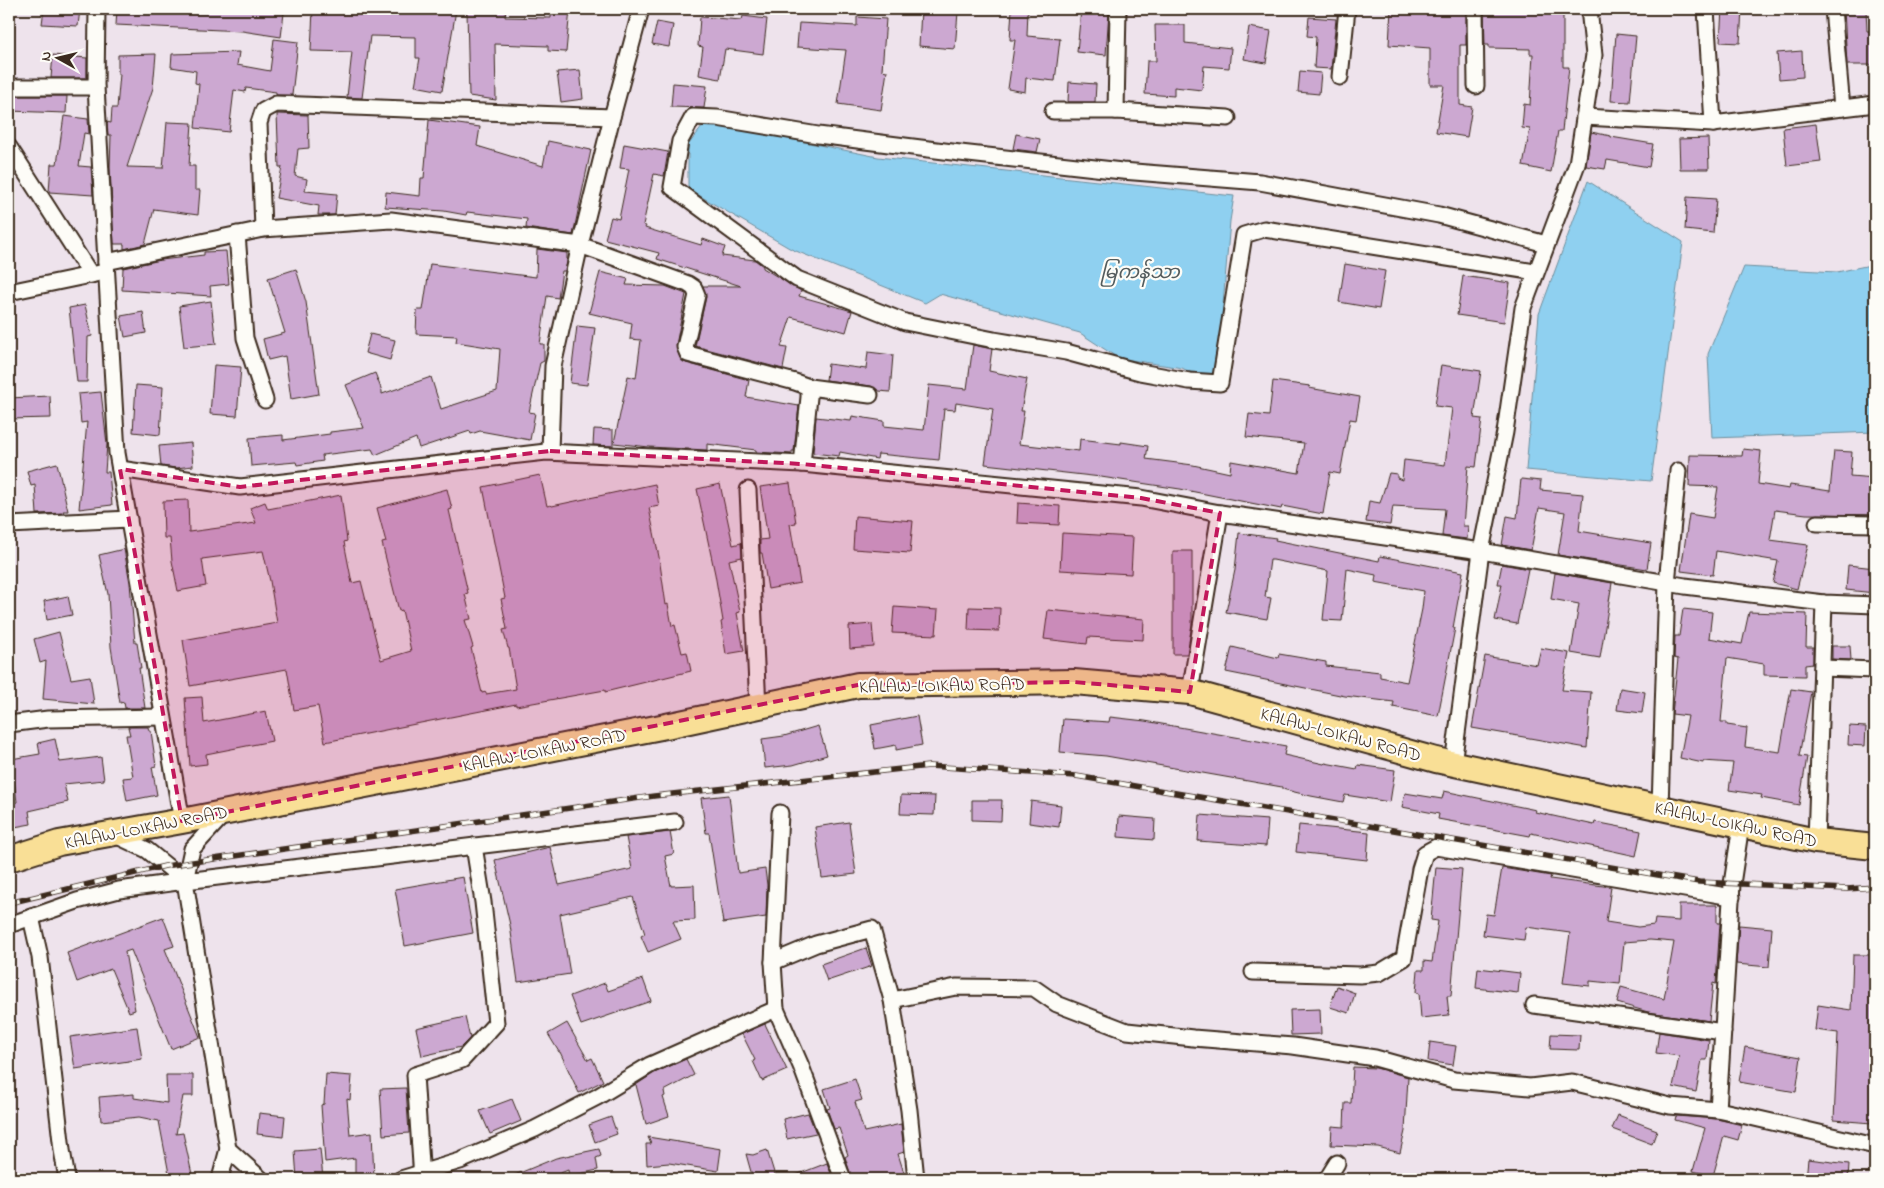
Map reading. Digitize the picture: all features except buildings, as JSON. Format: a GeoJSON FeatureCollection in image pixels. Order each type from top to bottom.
{"type":"FeatureCollection","features":[{"type":"Feature","properties":{"kind":"main road","name":"KALAW-LOIKAW ROAD"},"geometry":{"type":"LineString","coordinates":[[9,859],[59,843],[226,813],[758,708],[858,685],[1074,682],[1190,692],[1453,764],[1816,841],[1875,847]]}},
{"type":"Feature","properties":{"kind":"street"},"geometry":{"type":"LineString","coordinates":[[97,9],[96,87],[101,270],[117,453],[182,821]]}},
{"type":"Feature","properties":{"kind":"street"},"geometry":{"type":"LineString","coordinates":[[550,452],[554,366],[580,245],[641,9]]}},
{"type":"Feature","properties":{"kind":"street"},"geometry":{"type":"LineString","coordinates":[[1116,111],[1118,9]]}},
{"type":"Feature","properties":{"kind":"street"},"geometry":{"type":"LineString","coordinates":[[1340,77],[1348,9]]}},
{"type":"Feature","properties":{"kind":"street"},"geometry":{"type":"LineString","coordinates":[[1475,9],[1476,86]]}},
{"type":"Feature","properties":{"kind":"street"},"geometry":{"type":"LineString","coordinates":[[1453,764],[1482,551],[1505,432],[1523,308],[1576,164],[1594,55],[1589,9]]}},
{"type":"Feature","properties":{"kind":"street"},"geometry":{"type":"LineString","coordinates":[[1706,9],[1714,124]]}},
{"type":"Feature","properties":{"kind":"street"},"geometry":{"type":"LineString","coordinates":[[1833,9],[1842,108]]}},
{"type":"Feature","properties":{"kind":"street"},"geometry":{"type":"LineString","coordinates":[[9,87],[96,87]]}},
{"type":"Feature","properties":{"kind":"street"},"geometry":{"type":"LineString","coordinates":[[263,229],[258,123],[263,111],[276,104],[612,117]]}},
{"type":"Feature","properties":{"kind":"street"},"geometry":{"type":"LineString","coordinates":[[1584,117],[1714,124],[1875,104]]}},
{"type":"Feature","properties":{"kind":"street"},"geometry":{"type":"LineString","coordinates":[[1052,111],[1116,111],[1228,118]]}},
{"type":"Feature","properties":{"kind":"street"},"geometry":{"type":"LineString","coordinates":[[1535,272],[1264,229],[1244,235],[1220,383],[1190,381],[1140,372],[1066,352],[905,322],[797,279],[672,187],[680,141],[693,117],[717,118],[818,135],[960,153],[1122,171],[1260,182],[1439,215],[1546,244]]}},
{"type":"Feature","properties":{"kind":"street"},"geometry":{"type":"LineString","coordinates":[[9,147],[101,270]]}},
{"type":"Feature","properties":{"kind":"street"},"geometry":{"type":"LineString","coordinates":[[9,292],[236,234],[263,229],[391,220],[580,245],[688,284],[694,288],[697,295],[685,347],[688,354],[809,387],[870,395]]}},
{"type":"Feature","properties":{"kind":"street"},"geometry":{"type":"LineString","coordinates":[[236,234],[245,338],[265,400]]}},
{"type":"Feature","properties":{"kind":"street"},"geometry":{"type":"LineString","coordinates":[[802,464],[809,387]]}},
{"type":"Feature","properties":{"kind":"street"},"geometry":{"type":"LineString","coordinates":[[120,469],[240,487],[550,452],[802,464],[1141,498],[1220,513],[1482,551],[1667,583],[1824,603],[1875,604]]}},
{"type":"Feature","properties":{"kind":"street"},"geometry":{"type":"LineString","coordinates":[[1660,808],[1667,583],[1678,471]]}},
{"type":"Feature","properties":{"kind":"street"},"geometry":{"type":"LineString","coordinates":[[748,490],[758,708]]}},
{"type":"Feature","properties":{"kind":"street"},"geometry":{"type":"LineString","coordinates":[[1190,692],[1220,513]]}},
{"type":"Feature","properties":{"kind":"street"},"geometry":{"type":"LineString","coordinates":[[9,525],[128,519]]}},
{"type":"Feature","properties":{"kind":"street"},"geometry":{"type":"LineString","coordinates":[[1817,524],[1875,524]]}},
{"type":"Feature","properties":{"kind":"street"},"geometry":{"type":"LineString","coordinates":[[1816,841],[1824,603]]}},
{"type":"Feature","properties":{"kind":"street"},"geometry":{"type":"LineString","coordinates":[[1822,668],[1875,670]]}},
{"type":"Feature","properties":{"kind":"street"},"geometry":{"type":"LineString","coordinates":[[9,724],[48,719],[163,717]]}},
{"type":"Feature","properties":{"kind":"street"},"geometry":{"type":"LineString","coordinates":[[220,1179],[228,1149],[185,881],[192,849],[226,813]]}},
{"type":"Feature","properties":{"kind":"street"},"geometry":{"type":"LineString","coordinates":[[780,814],[773,962],[776,1009],[801,1066],[843,1179]]}},
{"type":"Feature","properties":{"kind":"street"},"geometry":{"type":"LineString","coordinates":[[9,925],[119,890],[675,822]]}},
{"type":"Feature","properties":{"kind":"street"},"geometry":{"type":"LineString","coordinates":[[1718,1110],[1732,884],[1741,825]]}},
{"type":"Feature","properties":{"kind":"street"},"geometry":{"type":"LineString","coordinates":[[112,834],[147,850],[185,881]]}},
{"type":"Feature","properties":{"kind":"street"},"geometry":{"type":"LineString","coordinates":[[421,1176],[415,1076],[462,1060],[496,1023],[483,902],[474,846]]}},
{"type":"Feature","properties":{"kind":"street"},"geometry":{"type":"LineString","coordinates":[[1254,972],[1360,975],[1379,973],[1404,958],[1420,869],[1425,853],[1436,847],[1732,898]]}},
{"type":"Feature","properties":{"kind":"street"},"geometry":{"type":"LineString","coordinates":[[31,917],[40,957],[67,1179]]}},
{"type":"Feature","properties":{"kind":"street"},"geometry":{"type":"LineString","coordinates":[[773,962],[816,944],[872,929],[892,1000],[909,1110],[916,1179]]}},
{"type":"Feature","properties":{"kind":"street"},"geometry":{"type":"LineString","coordinates":[[892,1000],[956,987],[1034,988],[1057,1004],[1127,1031],[1293,1046],[1376,1058],[1454,1080],[1530,1087],[1572,1082],[1670,1106],[1718,1110],[1875,1146]]}},
{"type":"Feature","properties":{"kind":"street"},"geometry":{"type":"LineString","coordinates":[[1534,1005],[1723,1032]]}},
{"type":"Feature","properties":{"kind":"street"},"geometry":{"type":"LineString","coordinates":[[401,1179],[421,1176],[535,1129],[597,1097],[650,1065],[776,1009]]}},
{"type":"Feature","properties":{"kind":"street"},"geometry":{"type":"LineString","coordinates":[[228,1149],[262,1179]]}},
{"type":"Feature","properties":{"kind":"street"},"geometry":{"type":"LineString","coordinates":[[1327,1179],[1336,1164]]}},
{"type":"Feature","properties":{"kind":"highlighted area"},"geometry":{"type":"Polygon","coordinates":[[[550,451],[802,464],[1141,498],[1220,513],[1190,692],[1074,682],[858,685],[182,821],[120,469],[240,487],[550,451]]]}},
{"type":"Feature","properties":{"kind":"water","name":"မြကန်သာ"},"geometry":{"type":"Polygon","coordinates":[[[706,122],[878,157],[1234,196],[1230,221],[1217,376],[1204,379],[1182,368],[1118,358],[1080,333],[940,294],[925,303],[791,249],[688,189],[688,145],[706,122]]]}},
{"type":"Feature","properties":{"kind":"water"},"geometry":{"type":"Polygon","coordinates":[[[1588,181],[1683,242],[1651,481],[1526,470],[1539,314],[1588,181]]]}},
{"type":"Feature","properties":{"kind":"water"},"geometry":{"type":"Polygon","coordinates":[[[1875,264],[1875,432],[1712,438],[1708,354],[1744,267],[1837,272],[1875,264]]]}},
{"type":"Feature","properties":{"kind":"railway"},"geometry":{"type":"LineString","coordinates":[[9,903],[165,866],[654,796],[929,766],[1076,776],[1699,882],[1847,889],[1875,887]]}}]}
